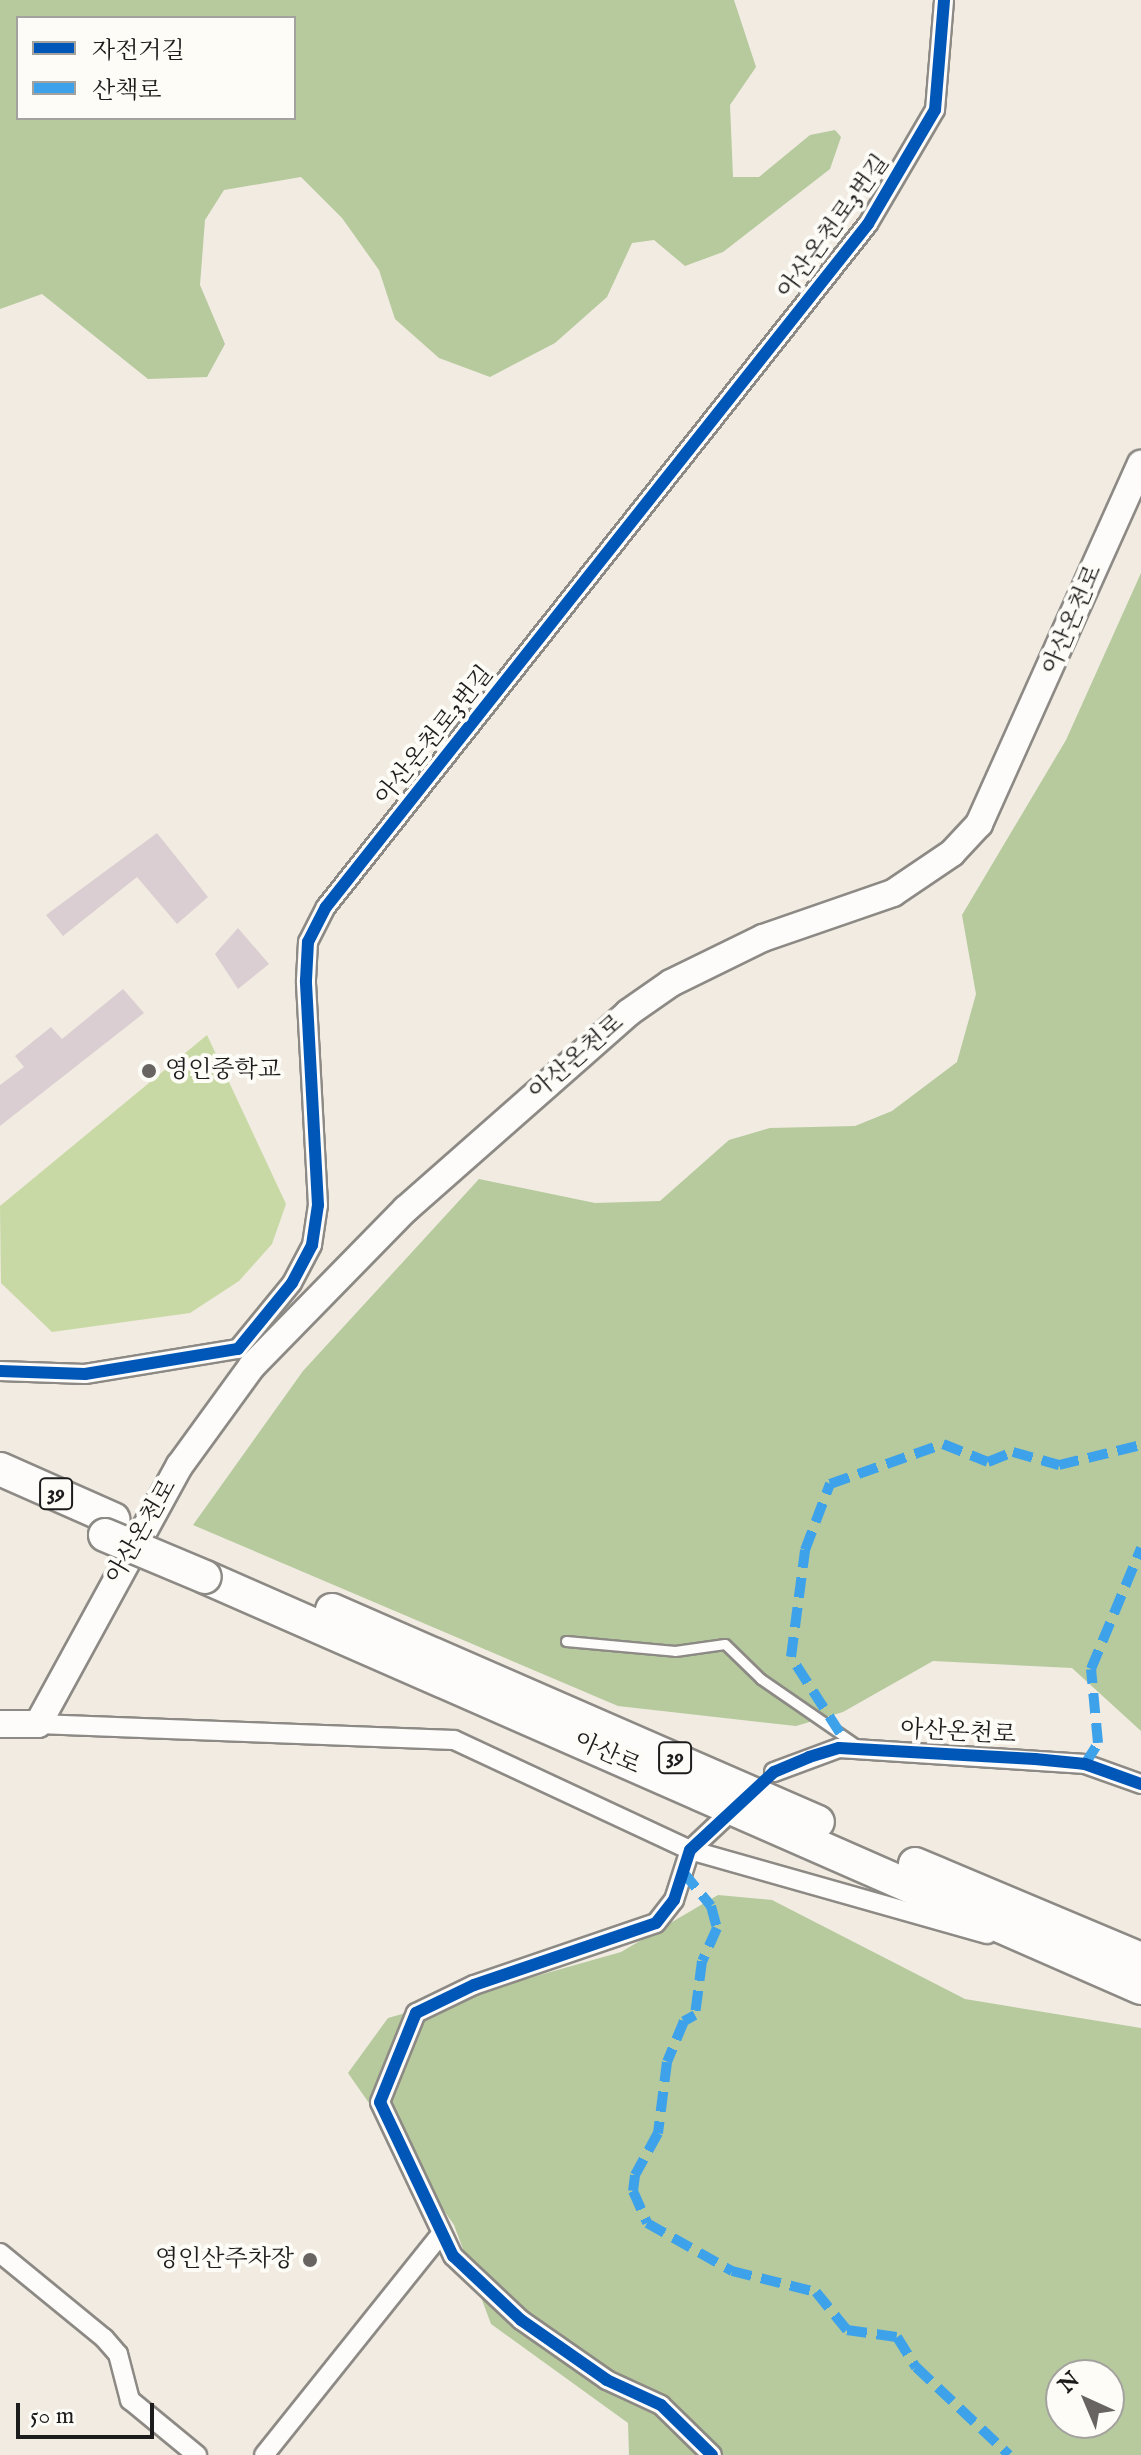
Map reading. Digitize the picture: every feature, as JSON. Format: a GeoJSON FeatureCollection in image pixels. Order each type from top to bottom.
{"type":"FeatureCollection","features":[{"type":"Feature","properties":{"kind":"highway","name":"39"},"geometry":{"type":"LineString","coordinates":[[0,1469],[109,1527]]}},
{"type":"Feature","properties":{"kind":"highway","name":"39"},"geometry":{"type":"LineString","coordinates":[[0,1490],[109,1527],[206,1567]]}},
{"type":"Feature","properties":{"kind":"highway","name":"아산로"},"geometry":{"type":"LineString","coordinates":[[206,1567],[1141,1959]]}},
{"type":"Feature","properties":{"kind":"highway","name":"아산로"},"geometry":{"type":"LineString","coordinates":[[206,1567],[1141,1988]]}},
{"type":"Feature","properties":{"kind":"main road","name":"아산온천로"},"geometry":{"type":"LineString","coordinates":[[38,1724],[180,1465],[247,1357],[406,1209],[628,1013],[763,938],[893,893],[952,853],[996,799],[1141,464]]}},
{"type":"Feature","properties":{"kind":"main road"},"geometry":{"type":"LineString","coordinates":[[0,1724],[38,1724]]}},
{"type":"Feature","properties":{"kind":"street","name":"아산온천로3번길"},"geometry":{"type":"LineString","coordinates":[[247,1357],[312,1245],[318,1205],[306,980],[308,942],[326,907],[868,224],[935,110],[944,0]]}},
{"type":"Feature","properties":{"kind":"street"},"geometry":{"type":"LineString","coordinates":[[0,1371],[85,1374],[247,1357]]}},
{"type":"Feature","properties":{"kind":"street"},"geometry":{"type":"LineString","coordinates":[[38,1724],[454,1740],[690,1850],[1101,1971]]}},
{"type":"Feature","properties":{"kind":"street","name":"아산온천로"},"geometry":{"type":"LineString","coordinates":[[774,1772],[839,1748],[1085,1764],[1141,1784]]}},
{"type":"Feature","properties":{"kind":"street"},"geometry":{"type":"LineString","coordinates":[[712,2455],[661,2405],[607,2380],[521,2320],[440,2235],[380,2102],[416,2013],[474,1985],[656,1923],[674,1900],[690,1850],[723,1819]]}},
{"type":"Feature","properties":{"kind":"street"},"geometry":{"type":"LineString","coordinates":[[264,2455],[440,2235]]}},
{"type":"Feature","properties":{"kind":"street"},"geometry":{"type":"LineString","coordinates":[[0,2253],[104,2338],[118,2354],[130,2400],[197,2455]]}},
{"type":"Feature","properties":{"kind":"lane"},"geometry":{"type":"LineString","coordinates":[[566,1641],[675,1651],[725,1644],[761,1679],[865,1750]]}},
{"type":"Feature","properties":{"kind":"green space"},"geometry":{"type":"Polygon","coordinates":[[[0,0],[734,0],[756,67],[730,105],[733,177],[759,177],[810,135],[835,130],[841,137],[830,169],[723,252],[685,266],[654,240],[632,243],[607,297],[555,343],[490,377],[439,358],[395,319],[379,270],[342,218],[301,177],[224,190],[205,220],[200,285],[225,344],[207,377],[148,379],[42,294],[0,309],[0,0]]]}},
{"type":"Feature","properties":{"kind":"green space"},"geometry":{"type":"Polygon","coordinates":[[[1141,573],[1141,1731],[1072,1668],[933,1661],[843,1712],[796,1726],[618,1706],[193,1525],[303,1371],[479,1179],[595,1203],[660,1201],[729,1140],[770,1128],[855,1126],[892,1111],[957,1062],[976,994],[962,915],[1066,740],[1141,573]]]}},
{"type":"Feature","properties":{"kind":"green space"},"geometry":{"type":"Polygon","coordinates":[[[207,1035],[286,1204],[272,1244],[239,1281],[190,1313],[52,1332],[1,1283],[0,1206],[207,1035]]]}},
{"type":"Feature","properties":{"kind":"green space"},"geometry":{"type":"Polygon","coordinates":[[[718,1895],[772,1900],[965,1999],[1141,2028],[1141,2455],[629,2455],[628,2423],[491,2324],[454,2225],[348,2073],[388,2018],[621,1952],[718,1895]]]}},
{"type":"Feature","properties":{"kind":"building"},"geometry":{"type":"Polygon","coordinates":[[[157,833],[208,897],[177,924],[137,877],[63,936],[46,915],[157,833]]]}},
{"type":"Feature","properties":{"kind":"building"},"geometry":{"type":"Polygon","coordinates":[[[238,928],[269,964],[238,989],[215,954],[238,928]]]}},
{"type":"Feature","properties":{"kind":"building"},"geometry":{"type":"Polygon","coordinates":[[[123,989],[144,1013],[0,1126],[0,1085],[24,1067],[15,1056],[51,1027],[62,1039],[123,989]]]}},
{"type":"Feature","properties":{"kind":"marked path"},"geometry":{"type":"LineString","coordinates":[[840,1733],[791,1657],[805,1550],[830,1484],[943,1444],[988,1462],[1013,1452],[1059,1465],[1141,1445]]}},
{"type":"Feature","properties":{"kind":"marked path"},"geometry":{"type":"LineString","coordinates":[[1085,1764],[1098,1743],[1091,1669],[1141,1548]]}},
{"type":"Feature","properties":{"kind":"marked path"},"geometry":{"type":"LineString","coordinates":[[683,1872],[711,1906],[717,1928],[702,1961],[695,2015],[684,2021],[667,2062],[658,2133],[635,2175],[633,2191],[647,2223],[732,2271],[816,2292],[847,2330],[897,2337],[916,2367],[1009,2455]]}},
{"type":"Feature","properties":{"kind":"cycle path"},"geometry":{"type":"LineString","coordinates":[[0,1371],[85,1374],[238,1349],[292,1283],[312,1245],[318,1205],[306,980],[308,942],[326,907],[868,224],[935,110],[944,0]]}},
{"type":"Feature","properties":{"kind":"cycle path"},"geometry":{"type":"LineString","coordinates":[[712,2455],[661,2405],[607,2380],[521,2320],[453,2256],[380,2102],[416,2013],[474,1985],[656,1923],[674,1900],[690,1850],[774,1772],[809,1757],[839,1748],[1035,1759],[1085,1764],[1141,1784]]}},
{"type":"Feature","properties":{"kind":"place","name":"영인중학교"},"geometry":{"type":"Point","coordinates":[149,1071]}},
{"type":"Feature","properties":{"kind":"place","name":"영인산주차장"},"geometry":{"type":"Point","coordinates":[310,2260]}}]}
